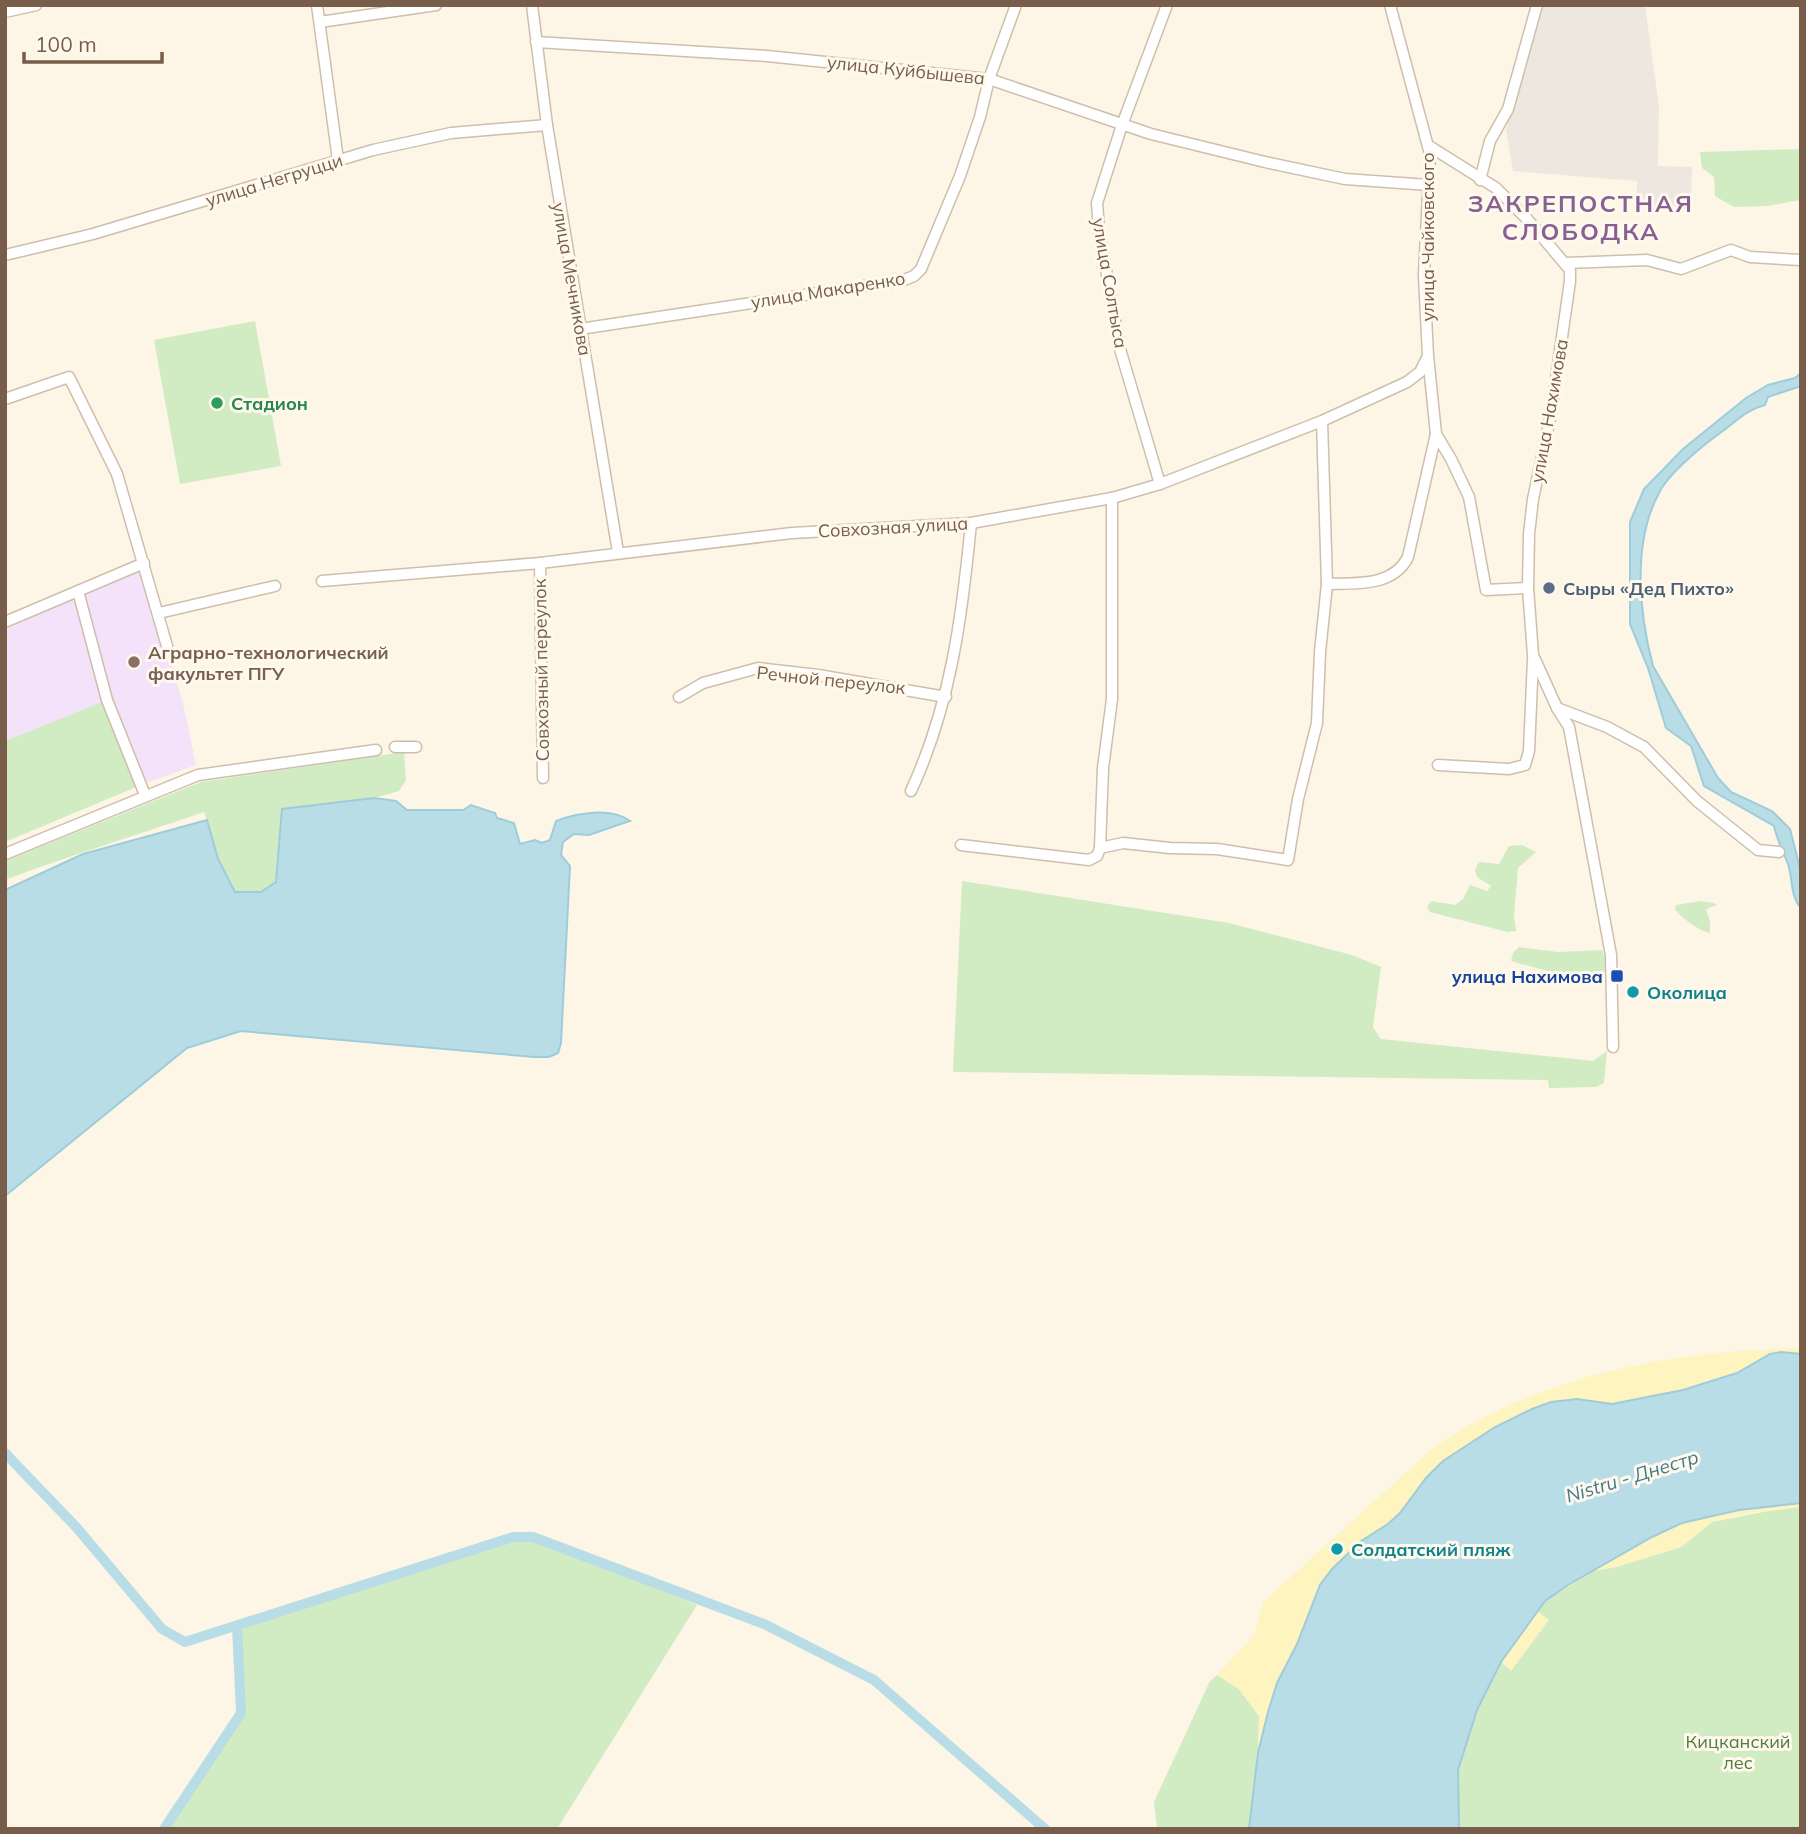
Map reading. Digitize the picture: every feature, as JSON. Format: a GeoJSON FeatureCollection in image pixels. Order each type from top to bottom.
{"type":"FeatureCollection","features":[{"type":"Feature","properties":{"kind":"street"},"geometry":{"type":"LineString","coordinates":[[5,12],[36,5]]}},
{"type":"Feature","properties":{"kind":"street"},"geometry":{"type":"LineString","coordinates":[[317,5],[338,160]]}},
{"type":"Feature","properties":{"kind":"street"},"geometry":{"type":"LineString","coordinates":[[320,22],[436,5]]}},
{"type":"Feature","properties":{"kind":"street","name":"улица Мечникова"},"geometry":{"type":"LineString","coordinates":[[532,5],[547,125],[618,552]]}},
{"type":"Feature","properties":{"kind":"street","name":"улица Макаренко"},"geometry":{"type":"LineString","coordinates":[[580,329],[904,280],[914,276],[921,269],[960,176],[980,117],[989,79],[1016,5]]}},
{"type":"Feature","properties":{"kind":"street","name":"улица Солтыса"},"geometry":{"type":"LineString","coordinates":[[1160,484],[1120,349],[1099,230],[1097,203],[1122,125],[1167,5]]}},
{"type":"Feature","properties":{"kind":"street","name":"улица Чайковского"},"geometry":{"type":"LineString","coordinates":[[1390,5],[1429,146],[1424,275],[1428,356],[1436,434],[1469,497],[1486,590],[1528,588]]}},
{"type":"Feature","properties":{"kind":"street"},"geometry":{"type":"LineString","coordinates":[[1480,180],[1490,141],[1508,109],[1537,5]]}},
{"type":"Feature","properties":{"kind":"street","name":"улица Куйбышева"},"geometry":{"type":"LineString","coordinates":[[536,42],[767,56],[989,79],[1122,125],[1265,162],[1345,179],[1429,185]]}},
{"type":"Feature","properties":{"kind":"street","name":"улица Негруцци"},"geometry":{"type":"LineString","coordinates":[[5,255],[93,234],[373,150],[451,133],[547,125]]}},
{"type":"Feature","properties":{"kind":"street"},"geometry":{"type":"LineString","coordinates":[[1429,146],[1496,188],[1566,263],[1647,260],[1681,269],[1731,250],[1751,257],[1801,260]]}},
{"type":"Feature","properties":{"kind":"street","name":"улица Нахимова"},"geometry":{"type":"LineString","coordinates":[[1566,263],[1570,270],[1570,281],[1551,414],[1529,534],[1528,588],[1533,655],[1557,708],[1569,727],[1611,955],[1613,1046]]}},
{"type":"Feature","properties":{"kind":"street","name":"Совхозная улица"},"geometry":{"type":"LineString","coordinates":[[322,581],[540,563],[792,533],[971,523],[1112,498],[1160,484],[1322,421],[1407,382],[1420,372],[1428,356]]}},
{"type":"Feature","properties":{"kind":"street"},"geometry":{"type":"LineString","coordinates":[[5,399],[69,377],[117,474],[167,646]]}},
{"type":"Feature","properties":{"kind":"street"},"geometry":{"type":"LineString","coordinates":[[1100,848],[1123,843],[1217,849],[1288,860],[1298,799],[1317,723],[1320,652],[1327,584],[1322,421]]}},
{"type":"Feature","properties":{"kind":"street"},"geometry":{"type":"LineString","coordinates":[[1327,584],[1379,580],[1390,577],[1403,568],[1408,557],[1436,434]]}},
{"type":"Feature","properties":{"kind":"street"},"geometry":{"type":"LineString","coordinates":[[961,845],[1089,860],[1097,856],[1100,848],[1102,768],[1108,738],[1112,690],[1112,498]]}},
{"type":"Feature","properties":{"kind":"street"},"geometry":{"type":"LineString","coordinates":[[911,791],[946,696],[963,605],[971,523]]}},
{"type":"Feature","properties":{"kind":"street"},"geometry":{"type":"LineString","coordinates":[[5,622],[144,563]]}},
{"type":"Feature","properties":{"kind":"street","name":"Совхозный переулок"},"geometry":{"type":"LineString","coordinates":[[540,563],[542,778]]}},
{"type":"Feature","properties":{"kind":"street"},"geometry":{"type":"LineString","coordinates":[[159,613],[275,586]]}},
{"type":"Feature","properties":{"kind":"street"},"geometry":{"type":"LineString","coordinates":[[78,591],[107,700],[145,796]]}},
{"type":"Feature","properties":{"kind":"street"},"geometry":{"type":"LineString","coordinates":[[1438,765],[1509,769],[1525,765],[1533,655]]}},
{"type":"Feature","properties":{"kind":"street","name":"Речной переулок"},"geometry":{"type":"LineString","coordinates":[[679,697],[703,683],[758,668],[946,696]]}},
{"type":"Feature","properties":{"kind":"street"},"geometry":{"type":"LineString","coordinates":[[1557,708],[1607,727],[1644,747],[1696,801],[1737,834],[1758,850],[1779,852]]}},
{"type":"Feature","properties":{"kind":"street"},"geometry":{"type":"LineString","coordinates":[[395,747],[416,747]]}},
{"type":"Feature","properties":{"kind":"street"},"geometry":{"type":"LineString","coordinates":[[5,854],[198,775],[376,750]]}},
{"type":"Feature","properties":{"kind":"shaded area"},"geometry":{"type":"Polygon","coordinates":[[[1539,5],[1645,5],[1659,107],[1658,166],[1692,167],[1691,205],[1649,207],[1637,193],[1637,181],[1513,171],[1506,130],[1539,5]]]}},
{"type":"Feature","properties":{"kind":"shaded area"},"geometry":{"type":"Polygon","coordinates":[[[146,569],[184,708],[196,765],[141,785],[107,701],[5,741],[5,630],[146,569]]]}},
{"type":"Feature","properties":{"kind":"green space"},"geometry":{"type":"Polygon","coordinates":[[[1801,149],[1801,200],[1767,206],[1734,207],[1715,196],[1714,177],[1702,168],[1700,152],[1801,149]]]}},
{"type":"Feature","properties":{"kind":"green space","name":"Стадион"},"geometry":{"type":"Polygon","coordinates":[[[255,321],[281,466],[180,484],[154,340],[255,321]]]}},
{"type":"Feature","properties":{"kind":"green space"},"geometry":{"type":"Polygon","coordinates":[[[107,700],[141,785],[5,842],[5,741],[107,700]]]}},
{"type":"Feature","properties":{"kind":"green space"},"geometry":{"type":"Polygon","coordinates":[[[404,752],[406,780],[399,791],[374,798],[282,809],[276,882],[261,892],[235,892],[218,859],[204,812],[5,880],[5,861],[201,782],[404,752]]]}},
{"type":"Feature","properties":{"kind":"green space"},"geometry":{"type":"Polygon","coordinates":[[[1522,845],[1536,852],[1518,868],[1514,916],[1516,931],[1508,932],[1430,912],[1427,906],[1432,901],[1455,905],[1463,899],[1470,885],[1487,891],[1491,886],[1477,877],[1475,870],[1479,862],[1499,864],[1509,846],[1522,845]]]}},
{"type":"Feature","properties":{"kind":"green space"},"geometry":{"type":"Polygon","coordinates":[[[962,881],[1229,923],[1352,955],[1381,967],[1373,1027],[1381,1039],[1593,1061],[1607,1051],[1604,1083],[1596,1087],[1549,1088],[1548,1080],[953,1072],[962,881]]]}},
{"type":"Feature","properties":{"kind":"green space"},"geometry":{"type":"Polygon","coordinates":[[[1700,901],[1717,905],[1706,909],[1710,933],[1691,924],[1675,909],[1676,905],[1700,901]]]}},
{"type":"Feature","properties":{"kind":"green space"},"geometry":{"type":"Polygon","coordinates":[[[1519,947],[1558,952],[1602,950],[1605,958],[1604,984],[1601,986],[1511,961],[1513,953],[1519,947]]]}},
{"type":"Feature","properties":{"kind":"green space","name":"Кицканский лес"},"geometry":{"type":"Polygon","coordinates":[[[1801,1507],[1801,1829],[1459,1829],[1458,1770],[1477,1710],[1501,1662],[1511,1670],[1548,1620],[1537,1611],[1545,1601],[1593,1571],[1616,1567],[1681,1547],[1712,1522],[1801,1507]]]}},
{"type":"Feature","properties":{"kind":"green space"},"geometry":{"type":"Polygon","coordinates":[[[513,1537],[534,1537],[697,1605],[557,1829],[164,1829],[241,1713],[237,1626],[513,1537]]]}},
{"type":"Feature","properties":{"kind":"green space"},"geometry":{"type":"Polygon","coordinates":[[[1217,1675],[1239,1689],[1259,1716],[1258,1753],[1249,1829],[1157,1829],[1154,1802],[1210,1681],[1217,1675]]]}},
{"type":"Feature","properties":{"kind":"sand","name":"Солдатский пляж"},"geometry":{"type":"Polygon","coordinates":[[[1801,1348],[1801,1354],[1770,1354],[1737,1373],[1683,1390],[1612,1404],[1565,1399],[1532,1409],[1495,1427],[1426,1477],[1400,1513],[1361,1541],[1332,1569],[1320,1585],[1297,1644],[1277,1683],[1258,1753],[1259,1716],[1239,1689],[1217,1675],[1255,1634],[1263,1602],[1433,1448],[1474,1423],[1518,1402],[1609,1371],[1705,1354],[1801,1348]]]}},
{"type":"Feature","properties":{"kind":"sand"},"geometry":{"type":"Polygon","coordinates":[[[1801,1503],[1801,1507],[1745,1514],[1712,1522],[1681,1547],[1616,1567],[1593,1571],[1646,1540],[1692,1520],[1771,1505],[1801,1503]]]}},
{"type":"Feature","properties":{"kind":"sand"},"geometry":{"type":"Polygon","coordinates":[[[1537,1611],[1549,1620],[1511,1671],[1501,1662],[1537,1611]]]}},
{"type":"Feature","properties":{"kind":"water"},"geometry":{"type":"Polygon","coordinates":[[[1801,373],[1801,386],[1768,397],[1765,405],[1746,413],[1695,453],[1664,485],[1650,513],[1641,578],[1644,624],[1653,666],[1718,778],[1731,792],[1772,811],[1790,829],[1801,872],[1801,908],[1793,893],[1788,864],[1774,826],[1704,786],[1691,746],[1666,728],[1648,668],[1630,624],[1630,522],[1644,489],[1683,449],[1746,398],[1768,385],[1795,378],[1801,373]]]}},
{"type":"Feature","properties":{"kind":"water"},"geometry":{"type":"Polygon","coordinates":[[[374,798],[396,801],[407,810],[463,810],[471,805],[514,823],[520,844],[550,840],[556,821],[574,816],[604,813],[630,821],[589,835],[574,834],[563,842],[561,855],[570,866],[561,1043],[558,1053],[549,1057],[534,1057],[241,1031],[187,1048],[5,1196],[5,890],[83,854],[207,820],[218,859],[235,892],[261,892],[276,882],[282,809],[374,798]]]}},
{"type":"Feature","properties":{"kind":"water","name":"Nistru - Днестр"},"geometry":{"type":"Polygon","coordinates":[[[1770,1354],[1801,1354],[1801,1503],[1739,1510],[1682,1523],[1652,1537],[1545,1601],[1501,1662],[1477,1710],[1458,1770],[1459,1829],[1249,1829],[1258,1753],[1268,1712],[1277,1683],[1297,1644],[1320,1585],[1332,1569],[1361,1541],[1400,1513],[1426,1478],[1443,1461],[1495,1427],[1551,1402],[1577,1399],[1612,1404],[1683,1390],[1737,1373],[1770,1354]]]}},
{"type":"Feature","properties":{"kind":"waterway"},"geometry":{"type":"LineString","coordinates":[[5,1453],[77,1528],[162,1629],[185,1642],[513,1537],[533,1537],[764,1624],[874,1680],[1045,1829]]}},
{"type":"Feature","properties":{"kind":"waterway"},"geometry":{"type":"LineString","coordinates":[[164,1829],[241,1713],[237,1626]]}},
{"type":"Feature","properties":{"kind":"place","name":"Стадион"},"geometry":{"type":"Point","coordinates":[217,403]}},
{"type":"Feature","properties":{"kind":"place","name":"Сыры «Дед Пихто»"},"geometry":{"type":"Point","coordinates":[1549,588]}},
{"type":"Feature","properties":{"kind":"place","name":"Аграрно-технологический факультет ПГУ"},"geometry":{"type":"Point","coordinates":[134,662]}},
{"type":"Feature","properties":{"kind":"place","name":"улица Нахимова"},"geometry":{"type":"Point","coordinates":[1617,976]}},
{"type":"Feature","properties":{"kind":"place","name":"Околица"},"geometry":{"type":"Point","coordinates":[1633,992]}},
{"type":"Feature","properties":{"kind":"place","name":"Солдатский пляж"},"geometry":{"type":"Point","coordinates":[1337,1549]}},
{"type":"Feature","properties":{"kind":"district","name":"ЗАКРЕПОСТНАЯ СЛОБОДКА"},"geometry":{"type":"Point","coordinates":[1581,217]}}]}
